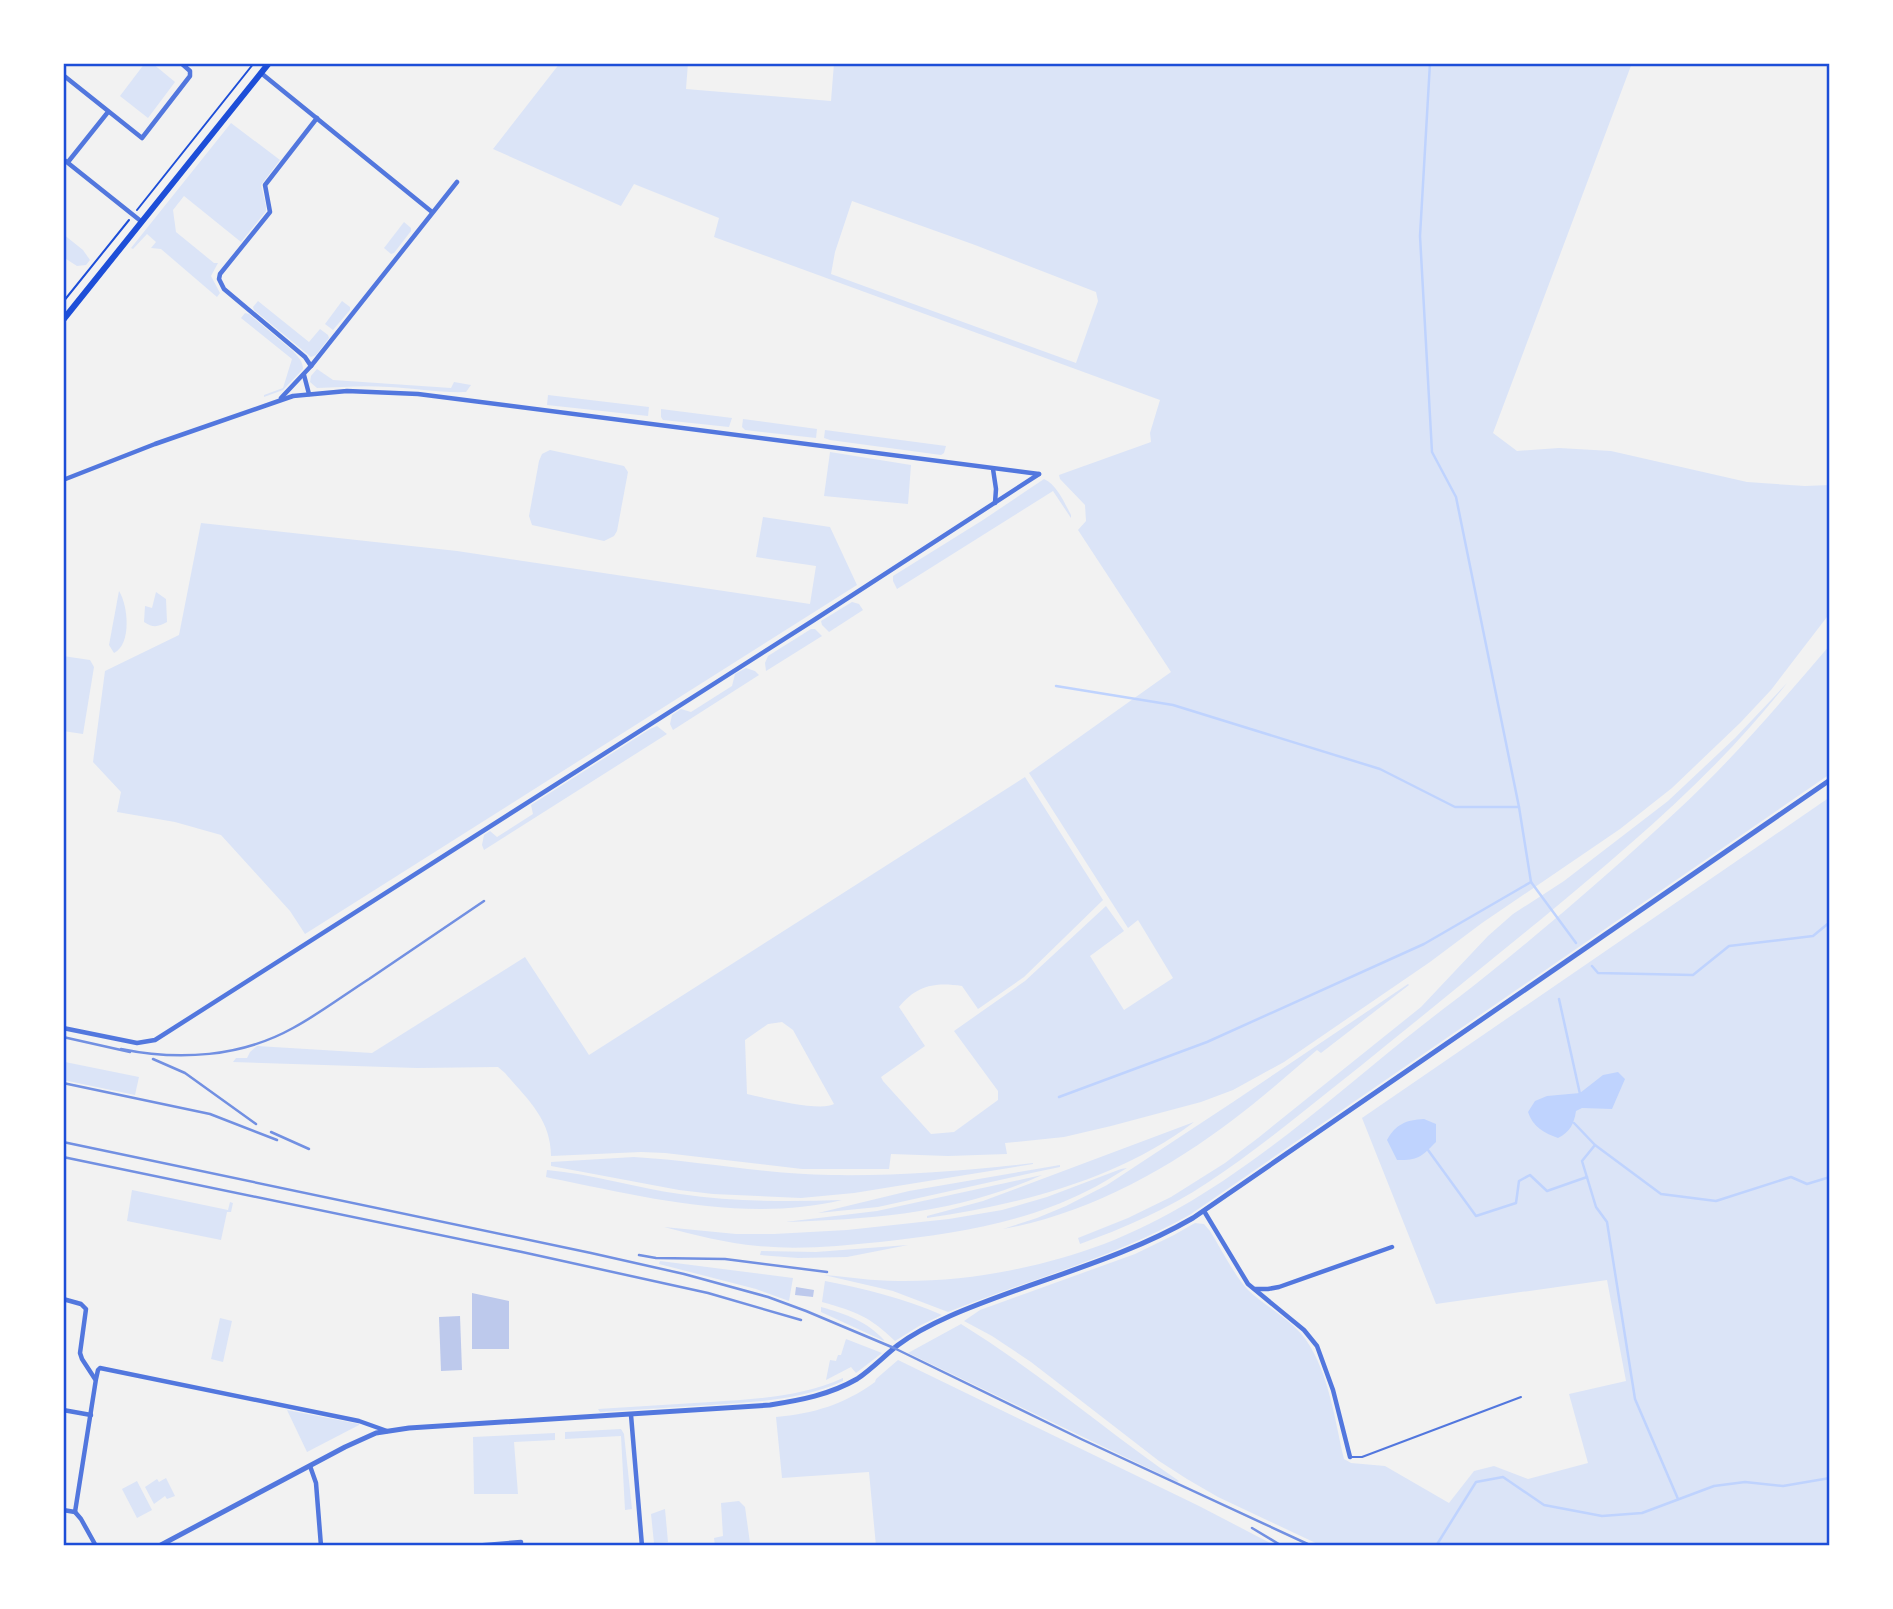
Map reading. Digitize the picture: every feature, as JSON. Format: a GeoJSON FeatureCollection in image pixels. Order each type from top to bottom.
{"type":"FeatureCollection","features":[{"type":"Feature","properties":{"kind":"main road"},"geometry":{"type":"LineString","coordinates":[[63,320],[269,63]]}},
{"type":"Feature","properties":{"kind":"street"},"geometry":{"type":"LineString","coordinates":[[63,75],[142,138],[190,76],[190,71],[181,63]]}},
{"type":"Feature","properties":{"kind":"street"},"geometry":{"type":"LineString","coordinates":[[261,73],[432,212]]}},
{"type":"Feature","properties":{"kind":"street"},"geometry":{"type":"LineString","coordinates":[[108,112],[65,161],[142,222]]}},
{"type":"Feature","properties":{"kind":"street"},"geometry":{"type":"LineString","coordinates":[[311,366],[304,357],[224,289],[219,279],[220,274],[270,212],[264,188],[266,182],[317,118]]}},
{"type":"Feature","properties":{"kind":"street"},"geometry":{"type":"LineString","coordinates":[[278,401],[311,366],[457,182]]}},
{"type":"Feature","properties":{"kind":"street"},"geometry":{"type":"LineString","coordinates":[[304,374],[309,394]]}},
{"type":"Feature","properties":{"kind":"street"},"geometry":{"type":"LineString","coordinates":[[63,480],[155,444],[293,396],[337,391],[418,394],[1040,474],[155,1040],[137,1043],[63,1028]]}},
{"type":"Feature","properties":{"kind":"street"},"geometry":{"type":"LineString","coordinates":[[993,469],[995,503]]}},
{"type":"Feature","properties":{"kind":"street"},"geometry":{"type":"LineString","coordinates":[[159,1546],[363,1438],[387,1431],[770,1405],[828,1393],[855,1380],[902,1342],[935,1323],[1134,1248],[1171,1231],[1204,1211],[1830,780]]}},
{"type":"Feature","properties":{"kind":"street"},"geometry":{"type":"LineString","coordinates":[[1204,1211],[1248,1284],[1304,1330],[1317,1346],[1333,1390],[1350,1457]]}},
{"type":"Feature","properties":{"kind":"street"},"geometry":{"type":"LineString","coordinates":[[1254,1289],[1279,1287],[1392,1247]]}},
{"type":"Feature","properties":{"kind":"street"},"geometry":{"type":"LineString","coordinates":[[63,1299],[81,1304],[86,1309],[80,1353],[96,1380]]}},
{"type":"Feature","properties":{"kind":"street"},"geometry":{"type":"LineString","coordinates":[[75,1513],[98,1369],[346,1418],[387,1431]]}},
{"type":"Feature","properties":{"kind":"street"},"geometry":{"type":"LineString","coordinates":[[63,1410],[91,1415]]}},
{"type":"Feature","properties":{"kind":"street"},"geometry":{"type":"LineString","coordinates":[[631,1415],[642,1546]]}},
{"type":"Feature","properties":{"kind":"street"},"geometry":{"type":"LineString","coordinates":[[310,1466],[316,1483],[321,1546]]}},
{"type":"Feature","properties":{"kind":"street"},"geometry":{"type":"LineString","coordinates":[[63,1510],[75,1513],[81,1519],[96,1546]]}},
{"type":"Feature","properties":{"kind":"street"},"geometry":{"type":"LineString","coordinates":[[473,1546],[521,1542]]}},
{"type":"Feature","properties":{"kind":"lane"},"geometry":{"type":"LineString","coordinates":[[1350,1457],[1362,1457],[1521,1397]]}},
{"type":"Feature","properties":{"kind":"path"},"geometry":{"type":"LineString","coordinates":[[63,302],[254,63]]}},
{"type":"Feature","properties":{"kind":"shaded area"},"geometry":{"type":"Polygon","coordinates":[[[145,63],[152,63],[175,82],[148,118],[120,96],[145,63]]]}},
{"type":"Feature","properties":{"kind":"shaded area"},"geometry":{"type":"Polygon","coordinates":[[[560,63],[688,63],[686,89],[831,101],[834,63],[1632,63],[1493,433],[1517,451],[1559,448],[1611,451],[1747,482],[1830,485],[1830,613],[1771,690],[1740,723],[1672,788],[1620,829],[1284,1062],[1233,1090],[1201,1102],[1064,1137],[1005,1143],[1007,1154],[891,1154],[889,1169],[802,1169],[665,1153],[551,1156],[547,1131],[542,1120],[529,1101],[498,1067],[417,1068],[233,1062],[236,1058],[247,1058],[257,1046],[372,1053],[525,957],[589,1055],[1025,777],[1103,900],[1024,977],[978,1009],[962,986],[935,985],[913,994],[899,1007],[925,1046],[881,1077],[883,1081],[931,1134],[954,1132],[998,1100],[998,1091],[954,1031],[1025,981],[1106,906],[1124,931],[1090,956],[1124,1010],[1173,978],[1138,920],[1128,928],[1029,773],[1171,672],[1078,530],[1086,521],[1085,505],[1059,475],[1151,442],[1150,433],[1160,400],[714,237],[719,218],[634,184],[621,206],[493,149],[560,63]],[[852,201],[835,252],[831,274],[1076,363],[1098,301],[1096,292],[852,201]],[[782,1022],[768,1024],[745,1040],[747,1094],[806,1105],[834,1104],[793,1030],[782,1022]]]}},
{"type":"Feature","properties":{"kind":"shaded area"},"geometry":{"type":"Polygon","coordinates":[[[231,123],[280,160],[261,185],[266,211],[241,242],[184,196],[173,210],[176,232],[214,263],[218,263],[211,276],[220,293],[217,297],[161,249],[151,248],[156,242],[147,234],[131,248],[231,123]]]}},
{"type":"Feature","properties":{"kind":"shaded area"},"geometry":{"type":"Polygon","coordinates":[[[404,222],[411,231],[391,254],[384,248],[404,222]]]}},
{"type":"Feature","properties":{"kind":"shaded area"},"geometry":{"type":"Polygon","coordinates":[[[63,234],[83,250],[90,260],[86,265],[77,266],[63,257],[63,234]]]}},
{"type":"Feature","properties":{"kind":"shaded area"},"geometry":{"type":"Polygon","coordinates":[[[258,301],[309,342],[320,329],[329,338],[316,355],[311,357],[254,310],[253,307],[258,301]]]}},
{"type":"Feature","properties":{"kind":"shaded area"},"geometry":{"type":"Polygon","coordinates":[[[342,301],[350,310],[333,330],[325,324],[342,301]]]}},
{"type":"Feature","properties":{"kind":"shaded area"},"geometry":{"type":"Polygon","coordinates":[[[245,313],[293,351],[303,366],[283,390],[264,397],[283,388],[292,359],[241,318],[245,313]]]}},
{"type":"Feature","properties":{"kind":"shaded area"},"geometry":{"type":"Polygon","coordinates":[[[317,369],[333,380],[451,388],[454,382],[471,385],[466,392],[371,386],[317,388],[310,382],[317,369]]]}},
{"type":"Feature","properties":{"kind":"shaded area"},"geometry":{"type":"Polygon","coordinates":[[[548,395],[649,407],[648,416],[547,405],[548,395]]]}},
{"type":"Feature","properties":{"kind":"shaded area"},"geometry":{"type":"Polygon","coordinates":[[[661,409],[732,418],[729,427],[663,420],[661,409]]]}},
{"type":"Feature","properties":{"kind":"shaded area"},"geometry":{"type":"Polygon","coordinates":[[[743,419],[817,429],[816,438],[745,430],[742,427],[743,419]]]}},
{"type":"Feature","properties":{"kind":"shaded area"},"geometry":{"type":"Polygon","coordinates":[[[825,430],[946,446],[941,455],[830,440],[824,438],[825,430]]]}},
{"type":"Feature","properties":{"kind":"shaded area"},"geometry":{"type":"Polygon","coordinates":[[[550,450],[624,466],[628,472],[614,536],[604,541],[532,525],[529,516],[539,461],[542,454],[550,450]]]}},
{"type":"Feature","properties":{"kind":"shaded area"},"geometry":{"type":"Polygon","coordinates":[[[830,452],[911,465],[908,504],[824,496],[830,452]]]}},
{"type":"Feature","properties":{"kind":"shaded area"},"geometry":{"type":"Polygon","coordinates":[[[1044,479],[1060,494],[1071,518],[1053,491],[897,589],[893,576],[1044,479]]]}},
{"type":"Feature","properties":{"kind":"shaded area"},"geometry":{"type":"Polygon","coordinates":[[[763,517],[830,527],[857,585],[305,934],[290,911],[221,835],[175,822],[117,812],[121,792],[93,762],[105,671],[179,635],[201,523],[457,551],[810,604],[816,566],[756,557],[763,517]]]}},
{"type":"Feature","properties":{"kind":"shaded area"},"geometry":{"type":"Polygon","coordinates":[[[119,591],[125,605],[127,624],[124,641],[114,653],[109,645],[119,591]]]}},
{"type":"Feature","properties":{"kind":"shaded area"},"geometry":{"type":"Polygon","coordinates":[[[156,592],[166,599],[167,622],[156,626],[144,622],[145,606],[152,608],[156,592]]]}},
{"type":"Feature","properties":{"kind":"shaded area"},"geometry":{"type":"Polygon","coordinates":[[[852,602],[859,604],[863,610],[829,632],[822,625],[821,621],[852,602]]]}},
{"type":"Feature","properties":{"kind":"shaded area"},"geometry":{"type":"Polygon","coordinates":[[[815,629],[822,636],[766,671],[768,656],[815,629]]]}},
{"type":"Feature","properties":{"kind":"shaded area"},"geometry":{"type":"Polygon","coordinates":[[[1830,645],[1830,774],[1191,1214],[1133,1243],[948,1312],[893,1291],[824,1275],[924,1281],[1028,1267],[1079,1253],[1146,1226],[1225,1180],[1299,1126],[1585,894],[1719,770],[1830,645]]]}},
{"type":"Feature","properties":{"kind":"shaded area"},"geometry":{"type":"Polygon","coordinates":[[[63,656],[90,660],[94,667],[83,734],[63,731],[63,656]]]}},
{"type":"Feature","properties":{"kind":"shaded area"},"geometry":{"type":"Polygon","coordinates":[[[746,668],[759,675],[673,730],[670,724],[672,715],[681,709],[691,712],[732,686],[735,674],[746,668]]]}},
{"type":"Feature","properties":{"kind":"shaded area"},"geometry":{"type":"Polygon","coordinates":[[[1787,683],[1731,748],[1638,837],[1539,921],[1288,1124],[1231,1167],[1177,1201],[1129,1225],[1080,1244],[1078,1238],[1171,1197],[1225,1163],[1258,1138],[1421,1007],[1488,936],[1513,914],[1564,881],[1668,801],[1735,738],[1787,683]]]}},
{"type":"Feature","properties":{"kind":"shaded area"},"geometry":{"type":"Polygon","coordinates":[[[657,726],[667,734],[484,850],[484,835],[490,831],[497,837],[533,814],[531,805],[657,726]]]}},
{"type":"Feature","properties":{"kind":"shaded area"},"geometry":{"type":"Polygon","coordinates":[[[1830,797],[1830,1546],[1322,1546],[1218,1497],[1187,1479],[1159,1461],[1031,1362],[964,1321],[980,1310],[1135,1254],[1195,1223],[1204,1224],[1243,1285],[1294,1326],[1314,1353],[1330,1398],[1344,1459],[1351,1463],[1385,1466],[1449,1503],[1474,1471],[1494,1466],[1528,1479],[1588,1463],[1569,1394],[1626,1381],[1607,1280],[1436,1304],[1362,1118],[1830,797]]]}},
{"type":"Feature","properties":{"kind":"shaded area"},"geometry":{"type":"Polygon","coordinates":[[[1408,984],[1321,1053],[1317,1050],[1234,1119],[1181,1156],[1125,1188],[1095,1201],[1065,1213],[1003,1229],[1066,1206],[1107,1185],[1408,984]]]}},
{"type":"Feature","properties":{"kind":"shaded area"},"geometry":{"type":"Polygon","coordinates":[[[65,1062],[139,1077],[135,1095],[63,1080],[65,1062]]]}},
{"type":"Feature","properties":{"kind":"shaded area"},"geometry":{"type":"Polygon","coordinates":[[[1194,1122],[1165,1142],[1101,1174],[997,1206],[927,1218],[983,1201],[1194,1122]]]}},
{"type":"Feature","properties":{"kind":"shaded area"},"geometry":{"type":"Polygon","coordinates":[[[634,1157],[831,1175],[881,1175],[1033,1164],[854,1193],[801,1198],[679,1190],[551,1166],[551,1162],[634,1157]]]}},
{"type":"Feature","properties":{"kind":"shaded area"},"geometry":{"type":"Polygon","coordinates":[[[1060,1165],[878,1207],[818,1213],[909,1191],[1060,1165]]]}},
{"type":"Feature","properties":{"kind":"shaded area"},"geometry":{"type":"Polygon","coordinates":[[[1127,1168],[1085,1192],[1036,1212],[985,1226],[906,1239],[804,1248],[773,1247],[722,1241],[664,1227],[736,1234],[774,1234],[847,1230],[949,1219],[1002,1210],[1127,1168]]]}},
{"type":"Feature","properties":{"kind":"shaded area"},"geometry":{"type":"Polygon","coordinates":[[[547,1170],[700,1197],[761,1201],[842,1200],[769,1209],[695,1205],[550,1178],[546,1177],[547,1170]]]}},
{"type":"Feature","properties":{"kind":"shaded area"},"geometry":{"type":"Polygon","coordinates":[[[1042,1175],[979,1198],[916,1212],[852,1219],[785,1222],[877,1211],[1042,1175]]]}},
{"type":"Feature","properties":{"kind":"shaded area"},"geometry":{"type":"Polygon","coordinates":[[[132,1190],[228,1210],[230,1202],[233,1203],[231,1212],[227,1212],[221,1240],[127,1221],[132,1190]]]}},
{"type":"Feature","properties":{"kind":"shaded area"},"geometry":{"type":"Polygon","coordinates":[[[908,1245],[847,1257],[798,1258],[760,1255],[761,1251],[816,1252],[908,1245]]]}},
{"type":"Feature","properties":{"kind":"shaded area"},"geometry":{"type":"Polygon","coordinates":[[[660,1261],[793,1278],[789,1301],[756,1289],[659,1264],[660,1261]]]}},
{"type":"Feature","properties":{"kind":"shaded area"},"geometry":{"type":"Polygon","coordinates":[[[825,1281],[884,1295],[942,1315],[895,1341],[862,1316],[822,1302],[825,1281]]]}},
{"type":"Feature","properties":{"kind":"shaded area"},"geometry":{"type":"Polygon","coordinates":[[[821,1307],[863,1323],[884,1341],[821,1312],[821,1307]]]}},
{"type":"Feature","properties":{"kind":"shaded area"},"geometry":{"type":"Polygon","coordinates":[[[220,1318],[232,1321],[223,1362],[211,1359],[220,1318]]]}},
{"type":"Feature","properties":{"kind":"shaded area"},"geometry":{"type":"Polygon","coordinates":[[[961,1324],[1017,1361],[1179,1481],[908,1353],[961,1324]]]}},
{"type":"Feature","properties":{"kind":"shaded area"},"geometry":{"type":"Polygon","coordinates":[[[846,1339],[882,1353],[856,1373],[851,1367],[826,1380],[830,1360],[836,1361],[838,1355],[841,1355],[846,1339]]]}},
{"type":"Feature","properties":{"kind":"shaded area"},"geometry":{"type":"Polygon","coordinates":[[[898,1360],[1276,1546],[876,1546],[869,1472],[782,1478],[776,1417],[816,1410],[840,1402],[864,1390],[898,1360]]]}},
{"type":"Feature","properties":{"kind":"shaded area"},"geometry":{"type":"Polygon","coordinates":[[[843,1378],[843,1381],[829,1387],[771,1400],[600,1412],[598,1409],[778,1396],[843,1378]]]}},
{"type":"Feature","properties":{"kind":"shaded area"},"geometry":{"type":"Polygon","coordinates":[[[287,1410],[359,1424],[359,1425],[307,1452],[287,1410]]]}},
{"type":"Feature","properties":{"kind":"shaded area"},"geometry":{"type":"Polygon","coordinates":[[[621,1429],[624,1434],[632,1509],[625,1510],[621,1436],[565,1439],[565,1432],[621,1429]]]}},
{"type":"Feature","properties":{"kind":"shaded area"},"geometry":{"type":"Polygon","coordinates":[[[555,1433],[555,1440],[514,1442],[518,1494],[474,1494],[473,1437],[555,1433]]]}},
{"type":"Feature","properties":{"kind":"shaded area"},"geometry":{"type":"Polygon","coordinates":[[[166,1478],[175,1496],[167,1499],[165,1496],[154,1504],[145,1487],[157,1479],[159,1482],[166,1478]]]}},
{"type":"Feature","properties":{"kind":"shaded area"},"geometry":{"type":"Polygon","coordinates":[[[137,1481],[152,1510],[137,1518],[122,1489],[137,1481]]]}},
{"type":"Feature","properties":{"kind":"shaded area"},"geometry":{"type":"Polygon","coordinates":[[[739,1501],[745,1507],[750,1543],[747,1546],[715,1546],[714,1538],[723,1536],[721,1503],[739,1501]]]}},
{"type":"Feature","properties":{"kind":"shaded area"},"geometry":{"type":"Polygon","coordinates":[[[665,1509],[668,1542],[654,1543],[651,1514],[665,1509]]]}},
{"type":"Feature","properties":{"kind":"water"},"geometry":{"type":"Polygon","coordinates":[[[1618,1072],[1625,1079],[1612,1109],[1582,1108],[1576,1111],[1571,1127],[1558,1138],[1540,1129],[1530,1117],[1528,1112],[1535,1101],[1547,1096],[1580,1093],[1603,1075],[1618,1072]]]}},
{"type":"Feature","properties":{"kind":"water"},"geometry":{"type":"Polygon","coordinates":[[[1424,1119],[1436,1124],[1436,1142],[1419,1157],[1397,1160],[1387,1140],[1390,1135],[1402,1124],[1424,1119]]]}},
{"type":"Feature","properties":{"kind":"building"},"geometry":{"type":"Polygon","coordinates":[[[796,1287],[814,1290],[813,1297],[795,1295],[796,1287]]]}},
{"type":"Feature","properties":{"kind":"building"},"geometry":{"type":"Polygon","coordinates":[[[472,1293],[509,1301],[509,1349],[472,1349],[472,1293]]]}},
{"type":"Feature","properties":{"kind":"building"},"geometry":{"type":"Polygon","coordinates":[[[460,1316],[462,1370],[441,1371],[439,1317],[460,1316]]]}},
{"type":"Feature","properties":{"kind":"waterway"},"geometry":{"type":"LineString","coordinates":[[1430,63],[1420,236],[1432,452],[1456,497],[1519,807],[1531,882],[1576,943]]}},
{"type":"Feature","properties":{"kind":"waterway"},"geometry":{"type":"LineString","coordinates":[[1056,686],[1173,705],[1380,769],[1455,807],[1519,807]]}},
{"type":"Feature","properties":{"kind":"waterway"},"geometry":{"type":"LineString","coordinates":[[1059,1097],[1207,1042],[1424,944],[1531,882]]}},
{"type":"Feature","properties":{"kind":"waterway"},"geometry":{"type":"LineString","coordinates":[[1592,966],[1598,973],[1693,975],[1729,946],[1813,936],[1830,922]]}},
{"type":"Feature","properties":{"kind":"waterway"},"geometry":{"type":"LineString","coordinates":[[1559,999],[1580,1094]]}},
{"type":"Feature","properties":{"kind":"waterway"},"geometry":{"type":"LineString","coordinates":[[1574,1123],[1595,1145],[1582,1161],[1596,1207],[1607,1222],[1635,1399],[1678,1499]]}},
{"type":"Feature","properties":{"kind":"waterway"},"geometry":{"type":"LineString","coordinates":[[1595,1145],[1661,1194],[1716,1201],[1791,1177],[1807,1184],[1830,1177]]}},
{"type":"Feature","properties":{"kind":"waterway"},"geometry":{"type":"LineString","coordinates":[[1428,1150],[1476,1216],[1516,1203],[1519,1181],[1530,1175],[1547,1191],[1587,1177]]}},
{"type":"Feature","properties":{"kind":"waterway"},"geometry":{"type":"LineString","coordinates":[[1436,1546],[1476,1482],[1503,1477],[1544,1505],[1602,1516],[1642,1513],[1714,1486],[1745,1482],[1783,1486],[1830,1478]]}},
{"type":"Feature","properties":{"kind":"railway"},"geometry":{"type":"LineString","coordinates":[[121,1049],[165,1055],[209,1054],[231,1051],[273,1038],[322,1011],[484,901]]}},
{"type":"Feature","properties":{"kind":"railway"},"geometry":{"type":"LineString","coordinates":[[63,1037],[130,1052]]}},
{"type":"Feature","properties":{"kind":"railway"},"geometry":{"type":"LineString","coordinates":[[153,1059],[185,1073],[256,1124]]}},
{"type":"Feature","properties":{"kind":"railway"},"geometry":{"type":"LineString","coordinates":[[63,1083],[210,1114],[277,1140]]}},
{"type":"Feature","properties":{"kind":"railway"},"geometry":{"type":"LineString","coordinates":[[271,1132],[309,1149]]}},
{"type":"Feature","properties":{"kind":"railway"},"geometry":{"type":"LineString","coordinates":[[63,1142],[591,1253],[768,1297],[894,1348],[1081,1439],[1312,1546]]}},
{"type":"Feature","properties":{"kind":"railway"},"geometry":{"type":"LineString","coordinates":[[63,1157],[708,1293],[801,1320]]}},
{"type":"Feature","properties":{"kind":"railway"},"geometry":{"type":"LineString","coordinates":[[639,1255],[656,1258],[725,1259],[827,1272]]}},
{"type":"Feature","properties":{"kind":"railway"},"geometry":{"type":"LineString","coordinates":[[1252,1528],[1282,1546]]}}]}
